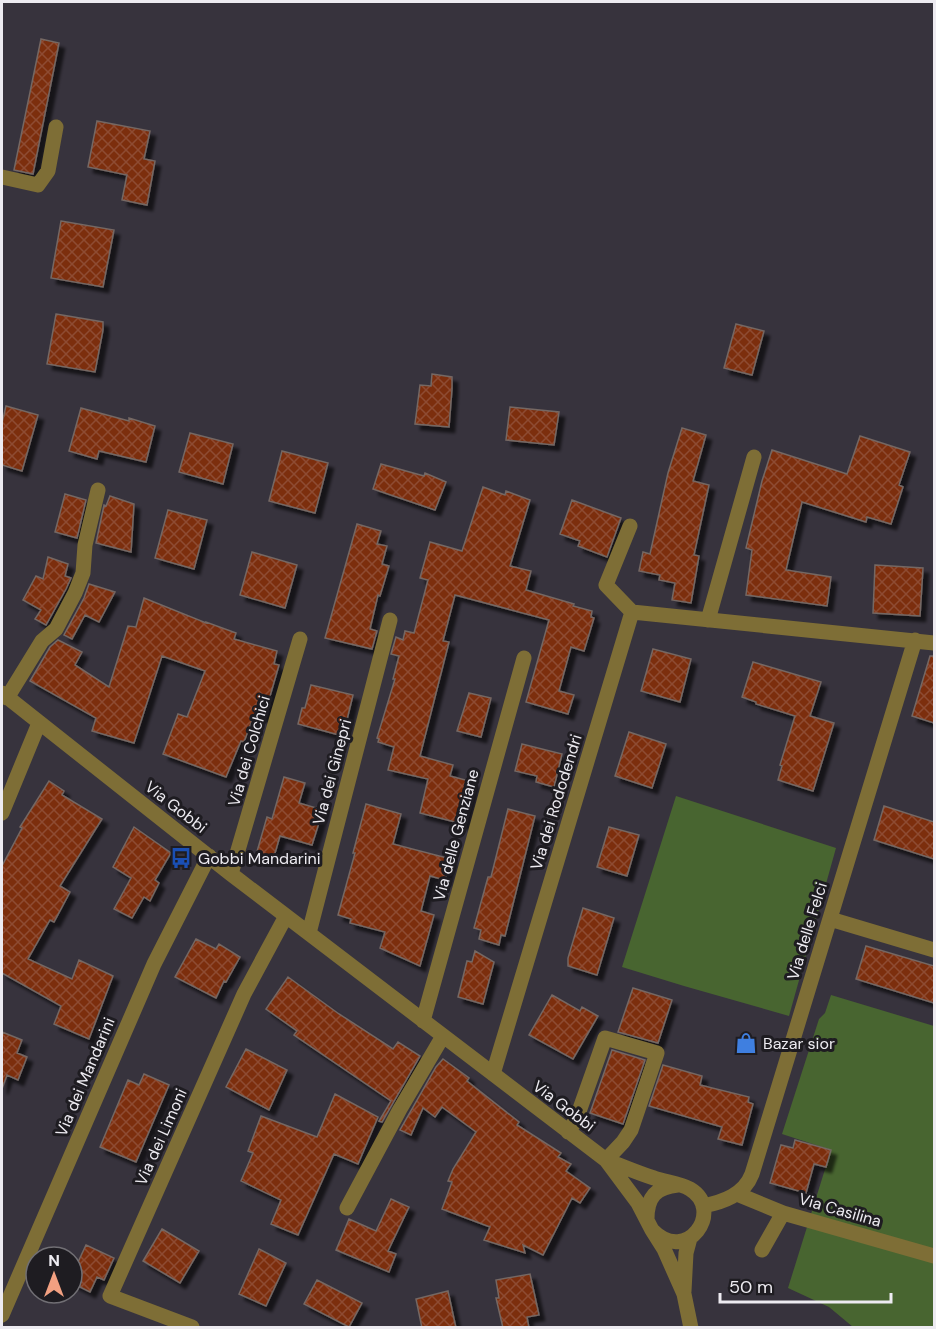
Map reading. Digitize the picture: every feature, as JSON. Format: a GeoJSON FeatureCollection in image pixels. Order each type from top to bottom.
{"type":"FeatureCollection","features":[{"type":"Feature","properties":{"kind":"street"},"geometry":{"type":"LineString","coordinates":[[2,177],[38,185],[48,171],[56,127]]}},
{"type":"Feature","properties":{"kind":"street"},"geometry":{"type":"LineString","coordinates":[[708,620],[754,457]]}},
{"type":"Feature","properties":{"kind":"street"},"geometry":{"type":"LineString","coordinates":[[4,696],[42,641],[56,629],[75,593],[83,573],[85,545],[98,490]]}},
{"type":"Feature","properties":{"kind":"street"},"geometry":{"type":"LineString","coordinates":[[630,526],[606,585],[632,612],[934,643]]}},
{"type":"Feature","properties":{"kind":"street","name":"Via dei Rododendri"},"geometry":{"type":"LineString","coordinates":[[493,1074],[632,612]]}},
{"type":"Feature","properties":{"kind":"street","name":"Via dei Ginepri"},"geometry":{"type":"LineString","coordinates":[[309,933],[390,620]]}},
{"type":"Feature","properties":{"kind":"street","name":"Via dei Colchici"},"geometry":{"type":"LineString","coordinates":[[231,874],[300,639]]}},
{"type":"Feature","properties":{"kind":"street","name":"Via delle Felci"},"geometry":{"type":"LineString","coordinates":[[737,1194],[748,1183],[752,1174],[915,640]]}},
{"type":"Feature","properties":{"kind":"street","name":"Via delle Genziane"},"geometry":{"type":"LineString","coordinates":[[423,1021],[524,658]]}},
{"type":"Feature","properties":{"kind":"street","name":"Via Gobbi"},"geometry":{"type":"LineString","coordinates":[[4,696],[231,874],[606,1160],[689,1188],[704,1206],[704,1219],[699,1230],[690,1238],[686,1253],[684,1294]]}},
{"type":"Feature","properties":{"kind":"street"},"geometry":{"type":"LineString","coordinates":[[2,813],[39,723]]}},
{"type":"Feature","properties":{"kind":"street","name":"Via dei Mandarini"},"geometry":{"type":"LineString","coordinates":[[2,1315],[154,964],[209,856]]}},
{"type":"Feature","properties":{"kind":"street","name":"Via dei Limoni"},"geometry":{"type":"LineString","coordinates":[[192,1327],[110,1296],[244,994],[286,916]]}},
{"type":"Feature","properties":{"kind":"street"},"geometry":{"type":"LineString","coordinates":[[830,919],[934,950]]}},
{"type":"Feature","properties":{"kind":"street"},"geometry":{"type":"LineString","coordinates":[[347,1208],[400,1109],[443,1036]]}},
{"type":"Feature","properties":{"kind":"street"},"geometry":{"type":"LineString","coordinates":[[568,1132],[576,1120],[605,1038],[657,1053],[631,1130],[606,1160]]}},
{"type":"Feature","properties":{"kind":"street","name":"Via Gobbi"},"geometry":{"type":"LineString","coordinates":[[606,1160],[638,1203],[663,1249],[684,1294],[691,1328]]}},
{"type":"Feature","properties":{"kind":"street"},"geometry":{"type":"LineString","coordinates":[[678,1185],[667,1186],[651,1199],[647,1209],[649,1225],[659,1238],[669,1242],[680,1242],[690,1238]]}},
{"type":"Feature","properties":{"kind":"street"},"geometry":{"type":"LineString","coordinates":[[704,1206],[716,1204],[737,1194]]}},
{"type":"Feature","properties":{"kind":"street","name":"Via Casilina"},"geometry":{"type":"LineString","coordinates":[[737,1194],[783,1213],[934,1256]]}},
{"type":"Feature","properties":{"kind":"street"},"geometry":{"type":"LineString","coordinates":[[762,1250],[783,1213]]}},
{"type":"Feature","properties":{"kind":"green space"},"geometry":{"type":"Polygon","coordinates":[[[676,796],[836,848],[789,1016],[622,967],[676,796]]]}},
{"type":"Feature","properties":{"kind":"green space"},"geometry":{"type":"Polygon","coordinates":[[[831,995],[934,1026],[934,1327],[853,1327],[829,1307],[788,1288],[831,1150],[782,1134],[819,1019],[825,1013],[831,995]]]}},
{"type":"Feature","properties":{"kind":"building"},"geometry":{"type":"Polygon","coordinates":[[[41,39],[59,43],[33,174],[14,170],[41,39]]]}},
{"type":"Feature","properties":{"kind":"building"},"geometry":{"type":"Polygon","coordinates":[[[97,121],[150,131],[144,159],[155,161],[147,205],[122,200],[127,175],[88,167],[97,121]]]}},
{"type":"Feature","properties":{"kind":"building"},"geometry":{"type":"Polygon","coordinates":[[[61,221],[114,230],[103,287],[51,278],[61,221]]]}},
{"type":"Feature","properties":{"kind":"building"},"geometry":{"type":"Polygon","coordinates":[[[56,314],[103,322],[95,372],[47,364],[56,314]]]}},
{"type":"Feature","properties":{"kind":"building"},"geometry":{"type":"Polygon","coordinates":[[[736,324],[764,331],[752,375],[724,368],[736,324]]]}},
{"type":"Feature","properties":{"kind":"building"},"geometry":{"type":"Polygon","coordinates":[[[432,374],[452,377],[449,427],[415,424],[420,385],[431,386],[432,374]]]}},
{"type":"Feature","properties":{"kind":"building"},"geometry":{"type":"Polygon","coordinates":[[[6,406],[38,415],[22,471],[2,465],[2,423],[6,406]]]}},
{"type":"Feature","properties":{"kind":"building"},"geometry":{"type":"Polygon","coordinates":[[[510,407],[559,412],[554,445],[506,440],[510,407]]]}},
{"type":"Feature","properties":{"kind":"building"},"geometry":{"type":"Polygon","coordinates":[[[81,408],[155,426],[146,462],[99,451],[97,459],[69,451],[81,408]]]}},
{"type":"Feature","properties":{"kind":"building"},"geometry":{"type":"Polygon","coordinates":[[[682,428],[706,435],[693,481],[709,485],[694,555],[699,556],[691,603],[672,600],[675,583],[659,580],[660,575],[639,571],[643,552],[650,554],[668,473],[682,428]]]}},
{"type":"Feature","properties":{"kind":"building"},"geometry":{"type":"Polygon","coordinates":[[[190,433],[233,444],[223,484],[179,472],[190,433]]]}},
{"type":"Feature","properties":{"kind":"building"},"geometry":{"type":"Polygon","coordinates":[[[860,436],[910,452],[899,485],[903,487],[891,524],[867,517],[866,522],[802,502],[786,570],[831,577],[827,606],[746,595],[752,550],[746,548],[772,450],[847,474],[860,436]]]}},
{"type":"Feature","properties":{"kind":"building"},"geometry":{"type":"Polygon","coordinates":[[[282,451],[328,463],[315,513],[269,501],[282,451]]]}},
{"type":"Feature","properties":{"kind":"building"},"geometry":{"type":"Polygon","coordinates":[[[381,464],[424,476],[425,473],[446,482],[435,510],[373,489],[381,464]]]}},
{"type":"Feature","properties":{"kind":"building"},"geometry":{"type":"Polygon","coordinates":[[[483,487],[505,495],[506,491],[530,500],[510,566],[531,571],[526,590],[592,611],[591,617],[594,618],[584,651],[571,647],[559,691],[574,695],[568,714],[526,702],[549,620],[455,595],[443,641],[449,642],[420,756],[453,765],[450,776],[473,782],[463,824],[420,813],[428,779],[388,770],[394,747],[378,742],[377,738],[395,679],[393,679],[399,656],[391,654],[396,637],[403,640],[405,631],[414,633],[428,580],[420,578],[430,542],[462,551],[483,487]]]}},
{"type":"Feature","properties":{"kind":"building"},"geometry":{"type":"Polygon","coordinates":[[[65,494],[86,500],[77,538],[55,532],[65,494]]]}},
{"type":"Feature","properties":{"kind":"building"},"geometry":{"type":"Polygon","coordinates":[[[110,496],[134,504],[131,552],[96,543],[104,505],[106,506],[110,496]]]}},
{"type":"Feature","properties":{"kind":"building"},"geometry":{"type":"Polygon","coordinates":[[[572,500],[621,518],[607,557],[578,546],[580,541],[560,534],[572,500]]]}},
{"type":"Feature","properties":{"kind":"building"},"geometry":{"type":"Polygon","coordinates":[[[168,510],[207,520],[194,569],[155,558],[168,510]]]}},
{"type":"Feature","properties":{"kind":"building"},"geometry":{"type":"Polygon","coordinates":[[[357,524],[381,531],[377,544],[387,546],[382,564],[389,566],[380,596],[378,595],[370,629],[377,631],[372,649],[325,638],[357,524]]]}},
{"type":"Feature","properties":{"kind":"building"},"geometry":{"type":"Polygon","coordinates":[[[252,552],[297,565],[285,608],[240,595],[252,552]]]}},
{"type":"Feature","properties":{"kind":"building"},"geometry":{"type":"Polygon","coordinates":[[[48,557],[68,564],[65,576],[71,578],[46,625],[35,619],[41,610],[23,600],[36,576],[43,579],[48,557]]]}},
{"type":"Feature","properties":{"kind":"building"},"geometry":{"type":"Polygon","coordinates":[[[875,565],[923,568],[920,616],[873,613],[875,565]]]}},
{"type":"Feature","properties":{"kind":"building"},"geometry":{"type":"Polygon","coordinates":[[[89,584],[115,592],[99,622],[85,615],[72,639],[64,635],[89,584]]]}},
{"type":"Feature","properties":{"kind":"building"},"geometry":{"type":"Polygon","coordinates":[[[144,598],[236,633],[234,639],[277,651],[274,664],[279,665],[264,717],[254,715],[244,742],[241,741],[226,777],[163,754],[178,714],[187,717],[205,671],[162,656],[134,743],[92,731],[96,718],[30,681],[50,647],[58,640],[82,652],[75,665],[109,687],[128,626],[136,627],[144,598]]]}},
{"type":"Feature","properties":{"kind":"building"},"geometry":{"type":"Polygon","coordinates":[[[653,649],[691,659],[680,702],[641,691],[653,649]]]}},
{"type":"Feature","properties":{"kind":"building"},"geometry":{"type":"Polygon","coordinates":[[[930,656],[934,656],[934,723],[912,716],[930,656]]]}},
{"type":"Feature","properties":{"kind":"building"},"geometry":{"type":"Polygon","coordinates":[[[753,662],[821,682],[810,716],[834,723],[813,791],[778,780],[782,766],[780,765],[795,716],[756,704],[742,697],[753,662]]]}},
{"type":"Feature","properties":{"kind":"building"},"geometry":{"type":"Polygon","coordinates":[[[311,685],[353,695],[343,736],[298,724],[311,685]]]}},
{"type":"Feature","properties":{"kind":"building"},"geometry":{"type":"Polygon","coordinates":[[[469,693],[491,698],[481,737],[457,731],[469,693]]]}},
{"type":"Feature","properties":{"kind":"building"},"geometry":{"type":"Polygon","coordinates":[[[629,732],[666,744],[652,788],[615,776],[629,732]]]}},
{"type":"Feature","properties":{"kind":"building"},"geometry":{"type":"Polygon","coordinates":[[[522,744],[562,754],[554,787],[536,782],[537,776],[515,771],[522,744]]]}},
{"type":"Feature","properties":{"kind":"building"},"geometry":{"type":"Polygon","coordinates":[[[284,777],[305,783],[299,803],[323,810],[312,845],[280,836],[273,860],[256,855],[267,817],[272,819],[284,777]]]}},
{"type":"Feature","properties":{"kind":"building"},"geometry":{"type":"Polygon","coordinates":[[[49,781],[64,791],[62,795],[102,819],[60,886],[70,892],[54,922],[50,920],[28,959],[72,979],[79,960],[113,976],[89,1039],[54,1024],[61,1006],[2,973],[2,866],[22,828],[20,827],[49,781]]]}},
{"type":"Feature","properties":{"kind":"building"},"geometry":{"type":"Polygon","coordinates":[[[366,804],[401,814],[393,844],[451,859],[445,880],[430,876],[421,911],[434,915],[420,966],[380,948],[385,932],[350,923],[351,919],[338,915],[366,804]]]}},
{"type":"Feature","properties":{"kind":"building"},"geometry":{"type":"Polygon","coordinates":[[[884,806],[934,822],[934,859],[874,840],[884,806]]]}},
{"type":"Feature","properties":{"kind":"building"},"geometry":{"type":"Polygon","coordinates":[[[508,809],[535,816],[505,936],[501,935],[499,945],[479,939],[481,930],[474,928],[488,877],[491,877],[508,809]]]}},
{"type":"Feature","properties":{"kind":"building"},"geometry":{"type":"Polygon","coordinates":[[[134,827],[171,853],[155,880],[159,883],[150,901],[144,897],[132,918],[114,909],[131,878],[113,867],[134,827]]]}},
{"type":"Feature","properties":{"kind":"building"},"geometry":{"type":"Polygon","coordinates":[[[609,827],[639,835],[627,876],[597,867],[609,827]]]}},
{"type":"Feature","properties":{"kind":"building"},"geometry":{"type":"Polygon","coordinates":[[[583,908],[614,918],[597,975],[568,966],[568,958],[583,908]]]}},
{"type":"Feature","properties":{"kind":"building"},"geometry":{"type":"Polygon","coordinates":[[[196,939],[216,949],[219,944],[240,957],[216,998],[175,977],[196,939]]]}},
{"type":"Feature","properties":{"kind":"building"},"geometry":{"type":"Polygon","coordinates":[[[866,946],[934,966],[934,1003],[856,979],[866,946]]]}},
{"type":"Feature","properties":{"kind":"building"},"geometry":{"type":"Polygon","coordinates":[[[475,951],[494,962],[483,1004],[458,997],[467,961],[472,962],[475,951]]]}},
{"type":"Feature","properties":{"kind":"building"},"geometry":{"type":"Polygon","coordinates":[[[288,977],[393,1049],[398,1042],[420,1056],[382,1122],[379,1121],[391,1101],[294,1035],[297,1031],[266,1009],[288,977]]]}},
{"type":"Feature","properties":{"kind":"building"},"geometry":{"type":"Polygon","coordinates":[[[633,988],[672,1000],[658,1043],[618,1032],[633,988]]]}},
{"type":"Feature","properties":{"kind":"building"},"geometry":{"type":"Polygon","coordinates":[[[552,995],[580,1011],[582,1007],[598,1016],[573,1059],[529,1035],[552,995]]]}},
{"type":"Feature","properties":{"kind":"building"},"geometry":{"type":"Polygon","coordinates":[[[2,1032],[22,1040],[17,1053],[27,1057],[18,1080],[7,1075],[2,1089],[2,1032]]]}},
{"type":"Feature","properties":{"kind":"building"},"geometry":{"type":"Polygon","coordinates":[[[246,1049],[287,1070],[269,1110],[226,1087],[246,1049]]]}},
{"type":"Feature","properties":{"kind":"building"},"geometry":{"type":"Polygon","coordinates":[[[612,1050],[645,1060],[623,1124],[590,1113],[612,1050]]]}},
{"type":"Feature","properties":{"kind":"building"},"geometry":{"type":"Polygon","coordinates":[[[443,1059],[469,1078],[467,1081],[519,1122],[517,1125],[561,1153],[558,1157],[571,1164],[566,1171],[590,1188],[580,1203],[572,1198],[543,1255],[523,1245],[525,1253],[484,1240],[490,1227],[442,1209],[452,1182],[448,1181],[453,1169],[476,1132],[442,1107],[435,1117],[423,1108],[411,1135],[400,1130],[436,1067],[443,1059]]]}},
{"type":"Feature","properties":{"kind":"building"},"geometry":{"type":"Polygon","coordinates":[[[663,1065],[702,1076],[700,1085],[749,1097],[748,1102],[753,1104],[742,1145],[718,1139],[722,1127],[649,1106],[663,1065]]]}},
{"type":"Feature","properties":{"kind":"building"},"geometry":{"type":"Polygon","coordinates":[[[144,1074],[169,1085],[136,1162],[100,1147],[128,1080],[139,1085],[144,1074]]]}},
{"type":"Feature","properties":{"kind":"building"},"geometry":{"type":"Polygon","coordinates":[[[335,1094],[378,1117],[358,1164],[334,1154],[298,1235],[271,1224],[281,1200],[241,1181],[253,1153],[248,1151],[261,1116],[317,1137],[335,1094]]]}},
{"type":"Feature","properties":{"kind":"building"},"geometry":{"type":"Polygon","coordinates":[[[795,1140],[831,1150],[826,1167],[814,1164],[806,1193],[770,1183],[781,1145],[793,1148],[795,1140]]]}},
{"type":"Feature","properties":{"kind":"building"},"geometry":{"type":"Polygon","coordinates":[[[391,1199],[409,1207],[388,1251],[396,1254],[389,1272],[336,1250],[349,1219],[376,1231],[391,1199]]]}},
{"type":"Feature","properties":{"kind":"building"},"geometry":{"type":"Polygon","coordinates":[[[162,1229],[199,1251],[180,1283],[143,1261],[162,1229]]]}},
{"type":"Feature","properties":{"kind":"building"},"geometry":{"type":"Polygon","coordinates":[[[86,1245],[114,1258],[104,1280],[97,1277],[90,1292],[84,1289],[84,1249],[86,1245]]]}},
{"type":"Feature","properties":{"kind":"building"},"geometry":{"type":"Polygon","coordinates":[[[259,1249],[286,1263],[266,1306],[239,1294],[259,1249]]]}},
{"type":"Feature","properties":{"kind":"building"},"geometry":{"type":"Polygon","coordinates":[[[530,1274],[539,1315],[527,1317],[529,1328],[503,1328],[496,1298],[499,1298],[496,1280],[530,1274]]]}},
{"type":"Feature","properties":{"kind":"building"},"geometry":{"type":"Polygon","coordinates":[[[317,1280],[362,1303],[349,1327],[304,1304],[317,1280]]]}},
{"type":"Feature","properties":{"kind":"building"},"geometry":{"type":"Polygon","coordinates":[[[448,1291],[456,1328],[422,1328],[416,1299],[448,1291]]]}},
{"type":"Feature","properties":{"kind":"place","name":"Gobbi Mandarini"},"geometry":{"type":"Point","coordinates":[181,858]}},
{"type":"Feature","properties":{"kind":"place","name":"Bazar sior"},"geometry":{"type":"Point","coordinates":[746,1043]}}]}
